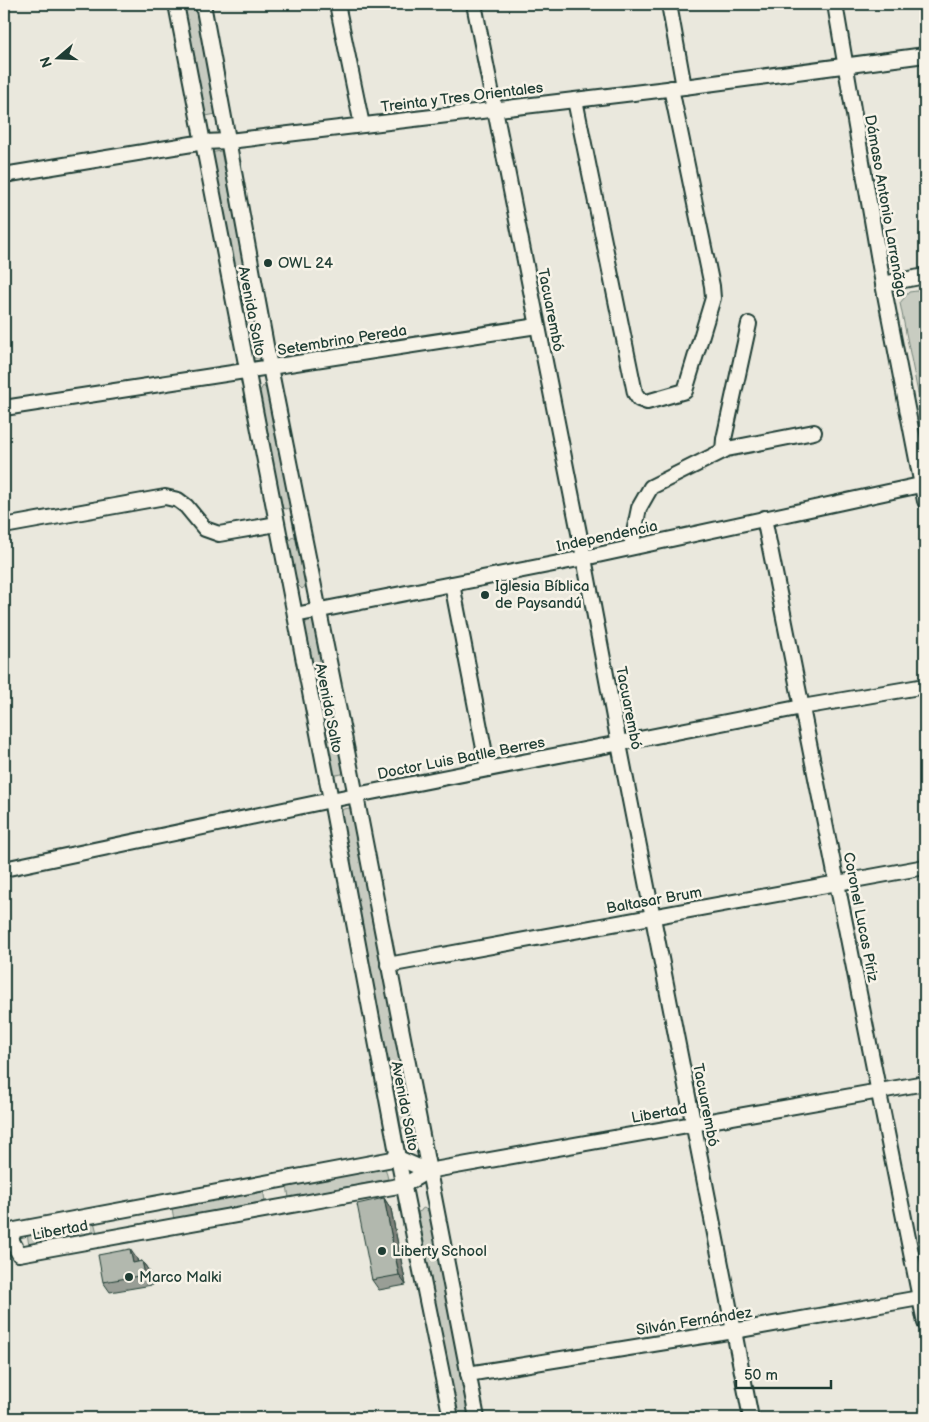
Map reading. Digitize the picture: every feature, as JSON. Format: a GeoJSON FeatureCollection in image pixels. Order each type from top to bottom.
{"type":"FeatureCollection","features":[{"type":"Feature","properties":{"kind":"street","name":"Avenida Salto"},"geometry":{"type":"LineString","coordinates":[[176,4],[331,800],[398,1158],[451,1418]]}},
{"type":"Feature","properties":{"kind":"street","name":"Avenida Salto"},"geometry":{"type":"LineString","coordinates":[[203,4],[270,367],[356,796],[476,1418]]}},
{"type":"Feature","properties":{"kind":"street"},"geometry":{"type":"LineString","coordinates":[[337,4],[362,125]]}},
{"type":"Feature","properties":{"kind":"street","name":"Tacuarembó"},"geometry":{"type":"LineString","coordinates":[[474,4],[751,1418]]}},
{"type":"Feature","properties":{"kind":"street"},"geometry":{"type":"LineString","coordinates":[[575,100],[635,393],[639,399],[647,402],[685,391],[713,298],[678,87],[669,4]]}},
{"type":"Feature","properties":{"kind":"street","name":"Dámaso Antonio Larranãga"},"geometry":{"type":"LineString","coordinates":[[835,4],[844,66],[883,284],[924,484],[925,501]]}},
{"type":"Feature","properties":{"kind":"street","name":"Treinta y Tres Orientales"},"geometry":{"type":"LineString","coordinates":[[4,175],[204,142],[229,141],[494,110],[925,55]]}},
{"type":"Feature","properties":{"kind":"street"},"geometry":{"type":"LineString","coordinates":[[883,284],[925,276]]}},
{"type":"Feature","properties":{"kind":"street"},"geometry":{"type":"LineString","coordinates":[[723,451],[749,324]]}},
{"type":"Feature","properties":{"kind":"street","name":"Setembrino Pereda"},"geometry":{"type":"LineString","coordinates":[[4,408],[537,326]]}},
{"type":"Feature","properties":{"kind":"street"},"geometry":{"type":"LineString","coordinates":[[631,548],[639,508],[651,487],[723,451],[814,432]]}},
{"type":"Feature","properties":{"kind":"street","name":"Independencia"},"geometry":{"type":"LineString","coordinates":[[294,615],[584,558],[924,484]]}},
{"type":"Feature","properties":{"kind":"street"},"geometry":{"type":"LineString","coordinates":[[4,526],[165,496],[178,500],[186,506],[205,529],[219,534],[302,526]]}},
{"type":"Feature","properties":{"kind":"street","name":"Coronel Lucas Píriz"},"geometry":{"type":"LineString","coordinates":[[764,518],[879,1091],[923,1298],[925,1323]]}},
{"type":"Feature","properties":{"kind":"street"},"geometry":{"type":"LineString","coordinates":[[452,584],[488,769]]}},
{"type":"Feature","properties":{"kind":"street","name":"Doctor Luis Batlle Berres"},"geometry":{"type":"LineString","coordinates":[[4,869],[331,800],[802,707],[925,686]]}},
{"type":"Feature","properties":{"kind":"street","name":"Baltasar Brum"},"geometry":{"type":"LineString","coordinates":[[388,965],[925,867]]}},
{"type":"Feature","properties":{"kind":"street","name":"Libertad"},"geometry":{"type":"LineString","coordinates":[[398,1158],[14,1230],[10,1239],[19,1254],[404,1185],[428,1171],[925,1083]]}},
{"type":"Feature","properties":{"kind":"street"},"geometry":{"type":"LineString","coordinates":[[398,1158],[428,1171]]}},
{"type":"Feature","properties":{"kind":"street","name":"Silván Fernández"},"geometry":{"type":"LineString","coordinates":[[468,1374],[923,1298]]}},
{"type":"Feature","properties":{"kind":"shaded area"},"geometry":{"type":"Polygon","coordinates":[[[184,4],[195,4],[216,114],[206,116],[184,4]]]}},
{"type":"Feature","properties":{"kind":"shaded area"},"geometry":{"type":"Polygon","coordinates":[[[221,151],[262,357],[251,359],[210,153],[221,151]]]}},
{"type":"Feature","properties":{"kind":"shaded area"},"geometry":{"type":"Polygon","coordinates":[[[925,290],[925,428],[900,303],[909,292],[925,290]]]}},
{"type":"Feature","properties":{"kind":"shaded area"},"geometry":{"type":"Polygon","coordinates":[[[263,386],[268,390],[270,389],[293,505],[287,509],[281,508],[258,392],[263,386]]]}},
{"type":"Feature","properties":{"kind":"shaded area"},"geometry":{"type":"Polygon","coordinates":[[[293,536],[300,539],[308,584],[302,589],[299,586],[296,587],[287,541],[293,536]]]}},
{"type":"Feature","properties":{"kind":"shaded area"},"geometry":{"type":"Polygon","coordinates":[[[309,619],[313,623],[316,622],[344,768],[342,774],[336,775],[332,771],[303,625],[309,619]]]}},
{"type":"Feature","properties":{"kind":"shaded area"},"geometry":{"type":"Polygon","coordinates":[[[349,808],[353,811],[414,1125],[408,1130],[401,1128],[340,814],[343,809],[349,808]]]}},
{"type":"Feature","properties":{"kind":"shaded area"},"geometry":{"type":"Polygon","coordinates":[[[385,1167],[388,1179],[289,1198],[287,1185],[385,1167]]]}},
{"type":"Feature","properties":{"kind":"shaded area"},"geometry":{"type":"Polygon","coordinates":[[[263,1189],[265,1201],[174,1220],[172,1208],[263,1189]]]}},
{"type":"Feature","properties":{"kind":"shaded area"},"geometry":{"type":"Polygon","coordinates":[[[424,1208],[428,1211],[431,1210],[471,1418],[458,1418],[418,1212],[424,1208]]]}},
{"type":"Feature","properties":{"kind":"shaded area"},"geometry":{"type":"Polygon","coordinates":[[[94,1221],[97,1233],[29,1246],[27,1233],[94,1221]]]}},
{"type":"Feature","properties":{"kind":"building"},"geometry":{"type":"Polygon","coordinates":[[[384,1198],[399,1275],[372,1280],[357,1204],[384,1198]]]}},
{"type":"Feature","properties":{"kind":"building"},"geometry":{"type":"Polygon","coordinates":[[[130,1249],[133,1263],[142,1261],[145,1275],[103,1282],[98,1255],[130,1249]]]}},
{"type":"Feature","properties":{"kind":"place","name":"OWL 24"},"geometry":{"type":"Point","coordinates":[268,263]}},
{"type":"Feature","properties":{"kind":"place","name":"Iglesia Bíblica de Paysandú"},"geometry":{"type":"Point","coordinates":[485,595]}},
{"type":"Feature","properties":{"kind":"place","name":"Liberty School"},"geometry":{"type":"Point","coordinates":[382,1251]}},
{"type":"Feature","properties":{"kind":"place","name":"Marco Malki"},"geometry":{"type":"Point","coordinates":[129,1277]}}]}
